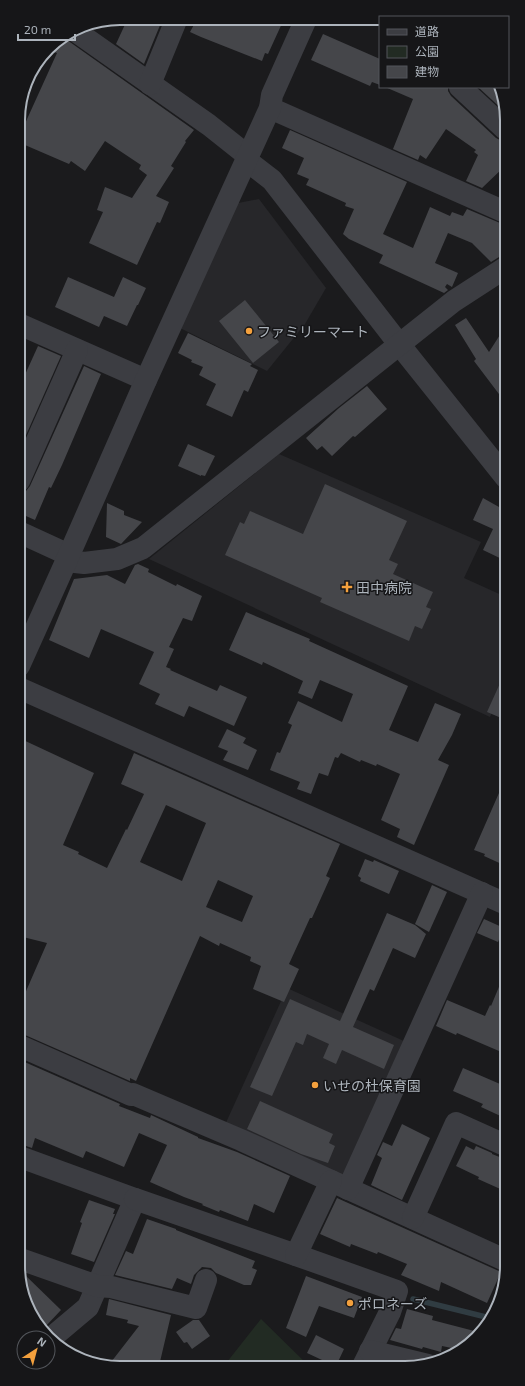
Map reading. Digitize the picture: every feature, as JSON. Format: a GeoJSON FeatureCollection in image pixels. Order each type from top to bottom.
{"type":"FeatureCollection","features":[{"type":"Feature","properties":{"kind":"street"},"geometry":{"type":"LineString","coordinates":[[150,84],[174,25]]}},
{"type":"Feature","properties":{"kind":"street"},"geometry":{"type":"LineString","coordinates":[[25,653],[146,380],[270,108],[272,95],[303,25]]}},
{"type":"Feature","properties":{"kind":"street"},"geometry":{"type":"LineString","coordinates":[[80,34],[209,125],[272,180],[399,344],[500,470]]}},
{"type":"Feature","properties":{"kind":"street"},"geometry":{"type":"LineString","coordinates":[[461,88],[500,123]]}},
{"type":"Feature","properties":{"kind":"street"},"geometry":{"type":"LineString","coordinates":[[270,108],[500,210]]}},
{"type":"Feature","properties":{"kind":"street"},"geometry":{"type":"LineString","coordinates":[[25,535],[68,558],[84,563],[117,559],[143,548],[454,301],[500,271]]}},
{"type":"Feature","properties":{"kind":"street"},"geometry":{"type":"LineString","coordinates":[[25,327],[146,380]]}},
{"type":"Feature","properties":{"kind":"street"},"geometry":{"type":"LineString","coordinates":[[25,467],[77,350]]}},
{"type":"Feature","properties":{"kind":"street"},"geometry":{"type":"LineString","coordinates":[[25,691],[500,901]]}},
{"type":"Feature","properties":{"kind":"street"},"geometry":{"type":"LineString","coordinates":[[296,1255],[339,1185],[482,893]]}},
{"type":"Feature","properties":{"kind":"street"},"geometry":{"type":"LineString","coordinates":[[25,1048],[131,1095],[133,1094],[241,1140],[500,1258]]}},
{"type":"Feature","properties":{"kind":"street"},"geometry":{"type":"LineString","coordinates":[[412,1218],[456,1123],[500,1143]]}},
{"type":"Feature","properties":{"kind":"street"},"geometry":{"type":"LineString","coordinates":[[25,1159],[397,1291],[390,1312],[366,1359],[387,1361]]}},
{"type":"Feature","properties":{"kind":"street"},"geometry":{"type":"LineString","coordinates":[[56,1334],[88,1307],[135,1199]]}},
{"type":"Feature","properties":{"kind":"street"},"geometry":{"type":"LineString","coordinates":[[25,1261],[97,1286],[196,1308],[206,1280]]}},
{"type":"Feature","properties":{"kind":"shaded area"},"geometry":{"type":"Polygon","coordinates":[[[259,199],[326,288],[305,324],[267,371],[176,326],[233,204],[259,199]]]}},
{"type":"Feature","properties":{"kind":"shaded area","name":"田中病院"},"geometry":{"type":"Polygon","coordinates":[[[279,454],[481,542],[464,578],[500,594],[500,695],[490,717],[149,559],[279,454]]]}},
{"type":"Feature","properties":{"kind":"shaded area","name":"いせの杜保育園"},"geometry":{"type":"Polygon","coordinates":[[[287,988],[406,1042],[344,1181],[224,1127],[287,988]]]}},
{"type":"Feature","properties":{"kind":"green space"},"geometry":{"type":"Polygon","coordinates":[[[261,1319],[304,1361],[228,1361],[261,1319]]]}},
{"type":"Feature","properties":{"kind":"building"},"geometry":{"type":"Polygon","coordinates":[[[125,25],[160,25],[144,64],[116,44],[125,25]]]}},
{"type":"Feature","properties":{"kind":"building"},"geometry":{"type":"Polygon","coordinates":[[[194,25],[281,25],[268,54],[265,53],[262,61],[190,32],[194,25]]]}},
{"type":"Feature","properties":{"kind":"building"},"geometry":{"type":"Polygon","coordinates":[[[323,34],[379,59],[379,85],[372,82],[370,86],[311,60],[323,34]]]}},
{"type":"Feature","properties":{"kind":"building"},"geometry":{"type":"Polygon","coordinates":[[[68,41],[194,130],[185,141],[186,142],[171,166],[174,168],[156,196],[169,202],[160,223],[157,222],[137,265],[89,243],[103,212],[97,210],[105,187],[132,198],[147,175],[139,169],[141,165],[105,141],[85,171],[71,161],[69,164],[25,145],[25,124],[57,53],[54,52],[68,41]]]}},
{"type":"Feature","properties":{"kind":"building"},"geometry":{"type":"Polygon","coordinates":[[[387,88],[448,88],[451,96],[500,140],[500,171],[482,188],[466,181],[478,155],[474,152],[476,150],[446,129],[426,159],[420,155],[418,160],[393,149],[413,99],[387,88]]]}},
{"type":"Feature","properties":{"kind":"building"},"geometry":{"type":"Polygon","coordinates":[[[479,88],[495,88],[499,106],[479,88]]]}},
{"type":"Feature","properties":{"kind":"building"},"geometry":{"type":"Polygon","coordinates":[[[290,130],[407,182],[383,234],[413,248],[430,207],[450,216],[452,212],[463,216],[467,209],[500,223],[500,257],[491,262],[472,243],[448,233],[435,263],[458,273],[452,287],[447,284],[445,287],[448,290],[444,293],[379,263],[383,255],[349,239],[343,234],[354,209],[345,206],[346,203],[306,185],[309,179],[297,174],[304,158],[282,148],[290,130]]]}},
{"type":"Feature","properties":{"kind":"building"},"geometry":{"type":"Polygon","coordinates":[[[68,277],[114,297],[123,277],[146,288],[127,326],[104,316],[99,327],[55,307],[68,277]]]}},
{"type":"Feature","properties":{"kind":"building","name":"ファミリーマート"},"geometry":{"type":"Polygon","coordinates":[[[245,300],[279,342],[253,363],[219,321],[245,300]]]}},
{"type":"Feature","properties":{"kind":"building"},"geometry":{"type":"Polygon","coordinates":[[[466,318],[489,352],[500,335],[500,395],[474,361],[476,359],[455,325],[466,318]]]}},
{"type":"Feature","properties":{"kind":"building"},"geometry":{"type":"Polygon","coordinates":[[[188,333],[252,364],[250,366],[258,370],[248,392],[244,390],[232,417],[206,405],[216,384],[199,375],[203,367],[191,362],[192,360],[178,353],[188,333]]]}},
{"type":"Feature","properties":{"kind":"building"},"geometry":{"type":"Polygon","coordinates":[[[38,346],[61,356],[25,437],[25,375],[38,346]]]}},
{"type":"Feature","properties":{"kind":"building"},"geometry":{"type":"Polygon","coordinates":[[[84,366],[101,374],[62,465],[51,488],[49,487],[35,520],[25,516],[25,491],[30,486],[84,366]]]}},
{"type":"Feature","properties":{"kind":"building"},"geometry":{"type":"Polygon","coordinates":[[[367,386],[387,409],[355,437],[353,436],[332,456],[322,446],[317,450],[306,438],[339,408],[367,386]]]}},
{"type":"Feature","properties":{"kind":"building"},"geometry":{"type":"Polygon","coordinates":[[[188,444],[215,456],[205,476],[201,476],[178,466],[188,444]]]}},
{"type":"Feature","properties":{"kind":"building"},"geometry":{"type":"Polygon","coordinates":[[[325,484],[407,521],[389,560],[398,564],[393,574],[433,592],[426,607],[431,609],[422,629],[415,626],[409,641],[320,602],[322,598],[225,555],[240,522],[244,524],[250,511],[303,534],[325,484]]]}},
{"type":"Feature","properties":{"kind":"building"},"geometry":{"type":"Polygon","coordinates":[[[483,498],[500,508],[500,558],[483,550],[493,529],[473,520],[483,498]]]}},
{"type":"Feature","properties":{"kind":"building"},"geometry":{"type":"Polygon","coordinates":[[[107,503],[124,511],[124,515],[142,522],[121,544],[106,537],[107,503]]]}},
{"type":"Feature","properties":{"kind":"building"},"geometry":{"type":"Polygon","coordinates":[[[138,564],[149,569],[148,572],[176,586],[177,584],[202,596],[192,621],[183,618],[169,647],[174,649],[166,667],[217,691],[220,685],[247,697],[234,726],[189,706],[184,717],[155,704],[160,694],[139,684],[154,652],[101,629],[89,658],[49,640],[74,579],[107,575],[125,584],[135,565],[138,564]]]}},
{"type":"Feature","properties":{"kind":"building"},"geometry":{"type":"Polygon","coordinates":[[[246,612],[310,639],[309,641],[408,686],[389,730],[418,742],[435,703],[461,714],[452,735],[438,760],[449,765],[414,845],[397,837],[400,829],[381,820],[400,774],[377,764],[376,766],[361,760],[360,762],[341,753],[338,758],[335,757],[328,776],[319,773],[311,794],[297,789],[300,782],[270,770],[277,752],[280,753],[292,725],[288,723],[298,701],[342,722],[353,694],[320,680],[312,699],[298,693],[303,681],[263,662],[262,665],[229,650],[246,612]]]}},
{"type":"Feature","properties":{"kind":"building"},"geometry":{"type":"Polygon","coordinates":[[[500,683],[500,717],[487,712],[500,683]]]}},
{"type":"Feature","properties":{"kind":"building"},"geometry":{"type":"Polygon","coordinates":[[[227,729],[246,738],[243,743],[257,750],[248,770],[223,760],[228,751],[218,747],[227,729]]]}},
{"type":"Feature","properties":{"kind":"building"},"geometry":{"type":"Polygon","coordinates":[[[25,741],[94,773],[63,845],[79,852],[78,854],[107,868],[144,794],[121,784],[134,753],[340,844],[326,876],[330,878],[289,964],[299,969],[284,1002],[253,989],[261,966],[250,961],[251,957],[220,943],[219,946],[200,936],[136,1081],[130,1078],[130,1081],[25,1035],[25,994],[47,943],[25,938],[25,741]],[[166,805],[140,862],[182,881],[206,823],[166,805]],[[218,880],[206,907],[242,922],[253,896],[218,880]]]}},
{"type":"Feature","properties":{"kind":"building"},"geometry":{"type":"Polygon","coordinates":[[[500,791],[500,863],[484,856],[485,854],[474,850],[500,791]]]}},
{"type":"Feature","properties":{"kind":"building"},"geometry":{"type":"Polygon","coordinates":[[[365,859],[373,862],[374,860],[399,871],[389,894],[360,881],[361,878],[358,876],[365,859]]]}},
{"type":"Feature","properties":{"kind":"building"},"geometry":{"type":"Polygon","coordinates":[[[432,885],[447,892],[429,932],[415,924],[432,885]]]}},
{"type":"Feature","properties":{"kind":"building"},"geometry":{"type":"Polygon","coordinates":[[[387,913],[415,925],[426,934],[415,958],[393,948],[374,991],[370,989],[353,1027],[394,1045],[384,1069],[342,1050],[336,1064],[323,1058],[329,1044],[307,1034],[303,1045],[296,1042],[272,1096],[250,1087],[290,999],[340,1021],[387,913]]]}},
{"type":"Feature","properties":{"kind":"building"},"geometry":{"type":"Polygon","coordinates":[[[484,919],[500,926],[500,937],[498,942],[477,933],[484,919]]]}},
{"type":"Feature","properties":{"kind":"building"},"geometry":{"type":"Polygon","coordinates":[[[500,984],[500,1051],[457,1033],[456,1035],[436,1026],[447,1000],[485,1016],[490,1005],[491,1006],[500,984]]]}},
{"type":"Feature","properties":{"kind":"building"},"geometry":{"type":"Polygon","coordinates":[[[25,1062],[120,1104],[119,1106],[150,1118],[151,1115],[198,1138],[237,1152],[290,1176],[274,1213],[254,1204],[248,1221],[220,1210],[219,1212],[150,1182],[167,1145],[139,1133],[124,1167],[86,1151],[83,1158],[35,1138],[32,1148],[25,1146],[25,1062]]]}},
{"type":"Feature","properties":{"kind":"building"},"geometry":{"type":"Polygon","coordinates":[[[463,1068],[500,1084],[500,1116],[481,1107],[483,1104],[453,1091],[463,1068]]]}},
{"type":"Feature","properties":{"kind":"building"},"geometry":{"type":"Polygon","coordinates":[[[260,1101],[333,1134],[329,1143],[335,1146],[328,1163],[301,1154],[247,1129],[260,1101]]]}},
{"type":"Feature","properties":{"kind":"building"},"geometry":{"type":"Polygon","coordinates":[[[402,1124],[430,1138],[402,1200],[371,1185],[382,1158],[377,1155],[383,1142],[392,1146],[402,1124]]]}},
{"type":"Feature","properties":{"kind":"building"},"geometry":{"type":"Polygon","coordinates":[[[466,1146],[474,1150],[476,1146],[492,1153],[500,1157],[500,1189],[478,1179],[479,1177],[456,1166],[466,1146]]]}},
{"type":"Feature","properties":{"kind":"building"},"geometry":{"type":"Polygon","coordinates":[[[337,1198],[500,1272],[499,1275],[487,1303],[441,1282],[439,1291],[401,1275],[407,1264],[378,1252],[377,1254],[351,1244],[350,1247],[320,1234],[337,1198]]]}},
{"type":"Feature","properties":{"kind":"building"},"geometry":{"type":"Polygon","coordinates":[[[89,1200],[115,1209],[113,1214],[115,1214],[94,1262],[71,1254],[82,1223],[80,1222],[89,1200]]]}},
{"type":"Feature","properties":{"kind":"building"},"geometry":{"type":"Polygon","coordinates":[[[147,1219],[255,1261],[252,1268],[257,1270],[251,1285],[244,1285],[216,1273],[211,1268],[202,1267],[194,1275],[191,1284],[177,1278],[172,1289],[115,1275],[126,1251],[133,1254],[147,1219]]]}},
{"type":"Feature","properties":{"kind":"building"},"geometry":{"type":"Polygon","coordinates":[[[26,1275],[61,1310],[46,1326],[32,1302],[28,1291],[26,1275]]]}},
{"type":"Feature","properties":{"kind":"building"},"geometry":{"type":"Polygon","coordinates":[[[306,1276],[362,1297],[354,1318],[319,1306],[306,1337],[286,1328],[306,1276]]]}},
{"type":"Feature","properties":{"kind":"building"},"geometry":{"type":"Polygon","coordinates":[[[109,1299],[171,1315],[160,1361],[112,1361],[139,1326],[127,1323],[128,1320],[106,1315],[109,1299]]]}},
{"type":"Feature","properties":{"kind":"building"},"geometry":{"type":"Polygon","coordinates":[[[407,1309],[433,1316],[432,1320],[474,1331],[463,1341],[452,1348],[442,1346],[441,1352],[423,1347],[422,1349],[390,1340],[396,1328],[401,1329],[407,1309]]]}},
{"type":"Feature","properties":{"kind":"building"},"geometry":{"type":"Polygon","coordinates":[[[193,1320],[199,1320],[210,1336],[192,1349],[187,1342],[184,1343],[176,1332],[193,1320]]]}},
{"type":"Feature","properties":{"kind":"building"},"geometry":{"type":"Polygon","coordinates":[[[316,1335],[344,1349],[338,1361],[322,1361],[307,1353],[316,1335]]]}},
{"type":"Feature","properties":{"kind":"waterway"},"geometry":{"type":"LineString","coordinates":[[413,1299],[485,1317]]}},
{"type":"Feature","properties":{"kind":"place","name":"ファミリーマート"},"geometry":{"type":"Point","coordinates":[249,331]}},
{"type":"Feature","properties":{"kind":"place","name":"田中病院"},"geometry":{"type":"Point","coordinates":[347,587]}},
{"type":"Feature","properties":{"kind":"place","name":"いせの杜保育園"},"geometry":{"type":"Point","coordinates":[315,1085]}},
{"type":"Feature","properties":{"kind":"place","name":"ポロネーズ"},"geometry":{"type":"Point","coordinates":[350,1303]}}]}
